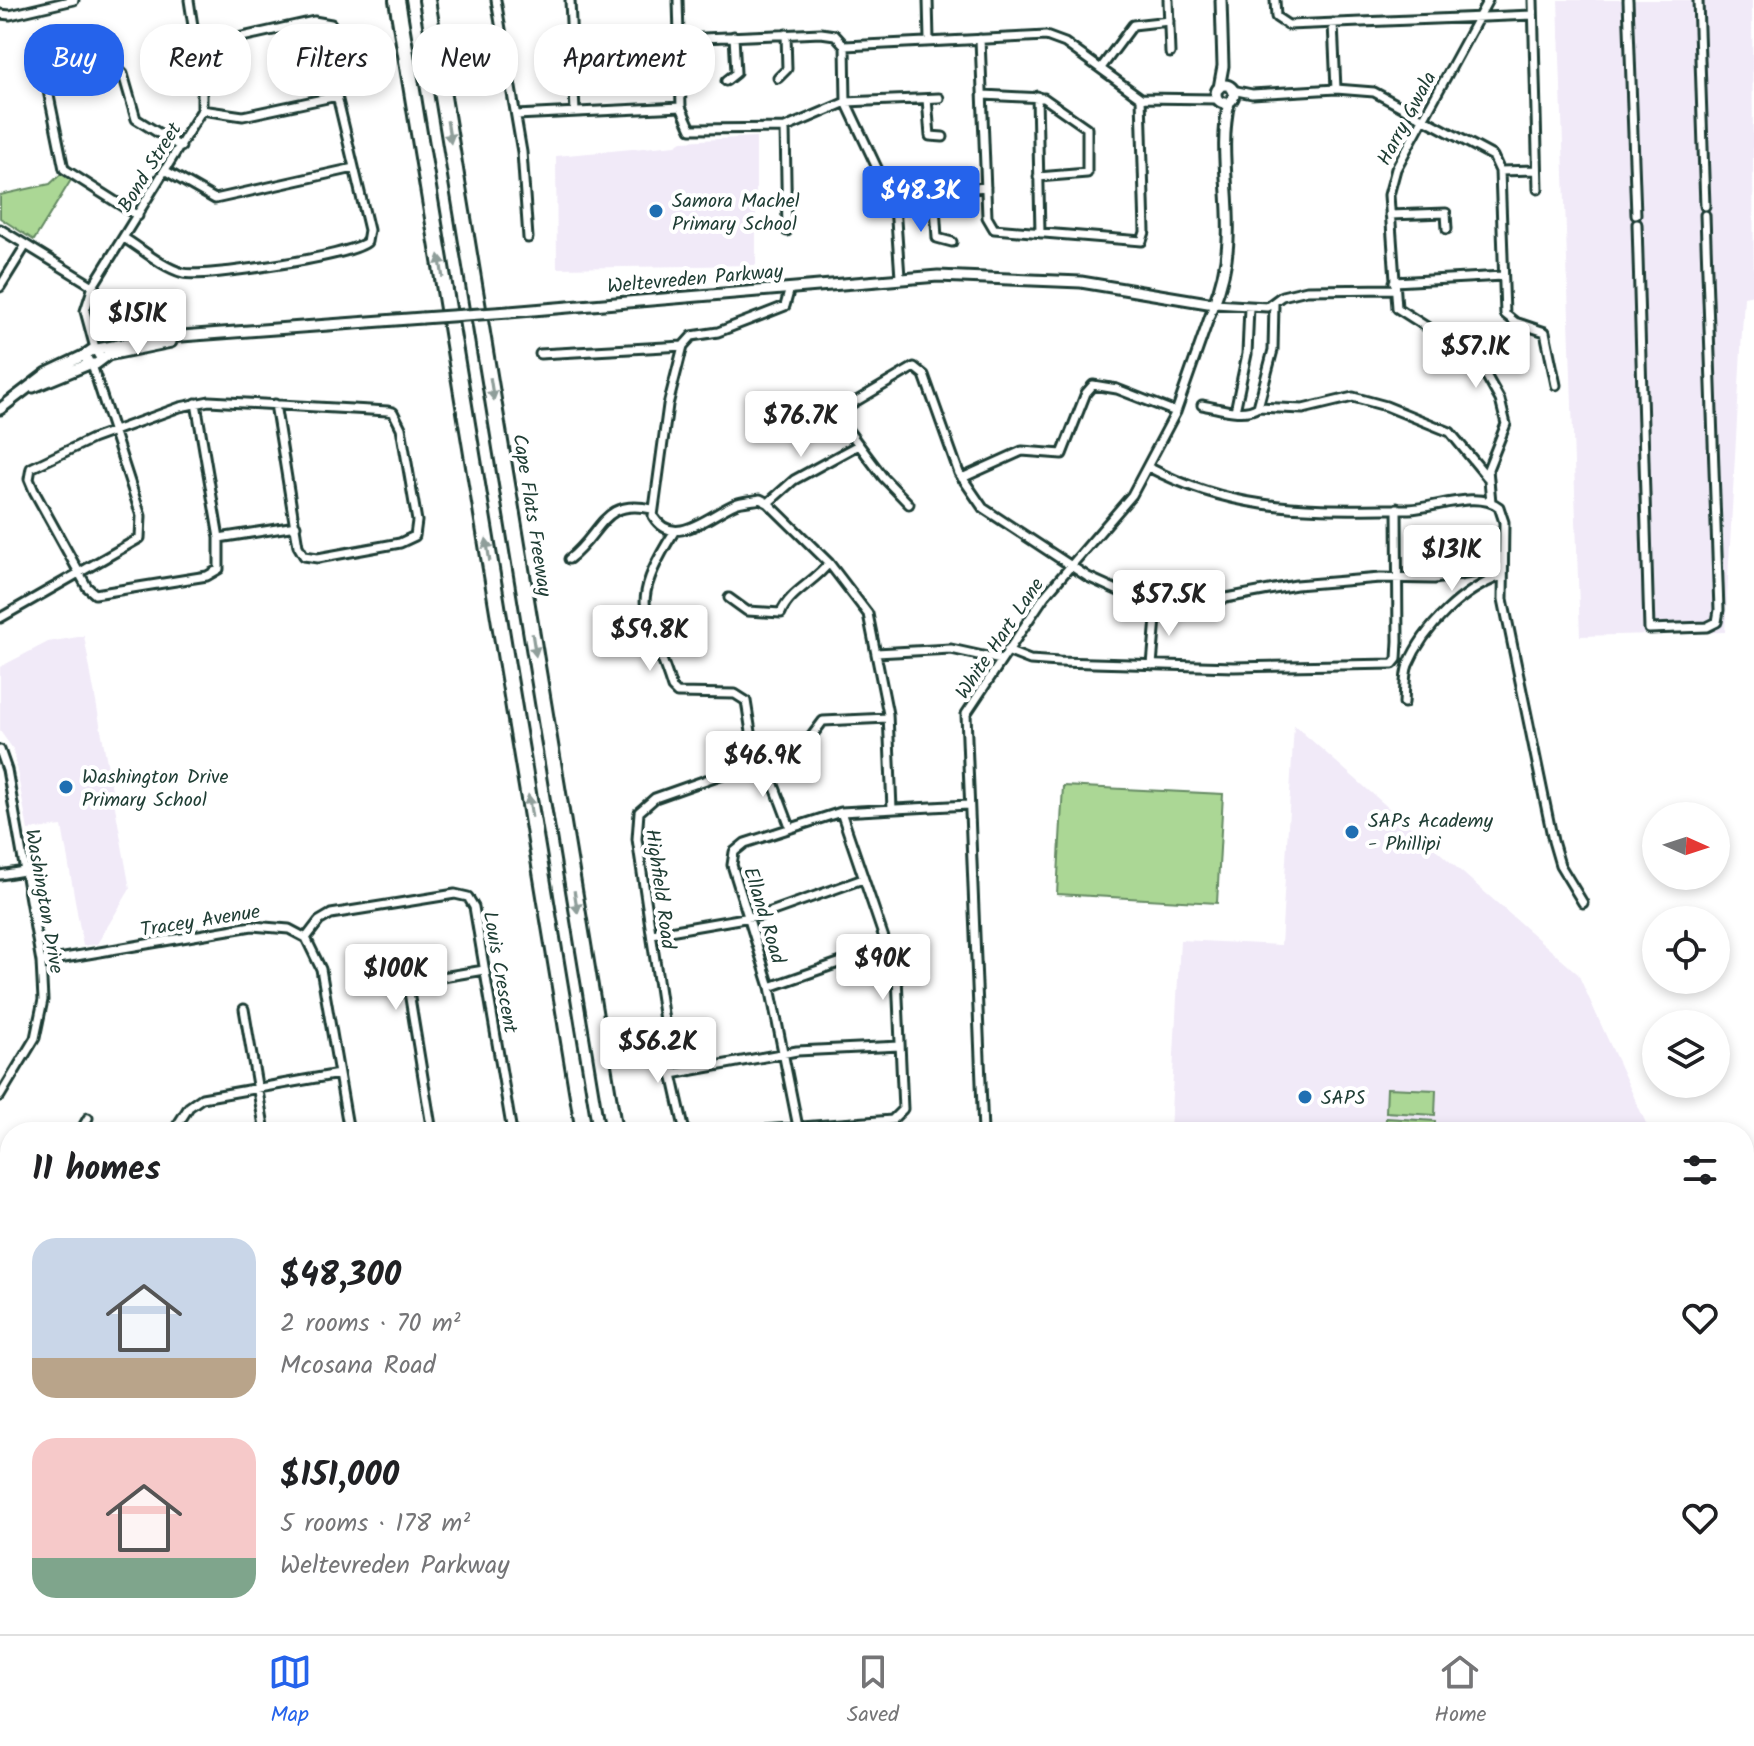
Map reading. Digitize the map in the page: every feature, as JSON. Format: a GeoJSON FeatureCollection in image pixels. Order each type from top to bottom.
{"type":"FeatureCollection","features":[{"type":"Feature","properties":{"kind":"highway"},"geometry":{"type":"LineString","coordinates":[[397,0],[582,1122]]}},
{"type":"Feature","properties":{"kind":"highway","name":"Cape Flats Freeway"},"geometry":{"type":"LineString","coordinates":[[427,0],[612,1122]]}},
{"type":"Feature","properties":{"kind":"street"},"geometry":{"type":"LineString","coordinates":[[0,14],[74,0]]}},
{"type":"Feature","properties":{"kind":"street","name":"Bond Street"},"geometry":{"type":"LineString","coordinates":[[189,0],[193,24]]}},
{"type":"Feature","properties":{"kind":"street"},"geometry":{"type":"LineString","coordinates":[[496,0],[516,115],[528,238]]}},
{"type":"Feature","properties":{"kind":"street"},"geometry":{"type":"LineString","coordinates":[[570,0],[571,24]]}},
{"type":"Feature","properties":{"kind":"street"},"geometry":{"type":"LineString","coordinates":[[678,0],[679,24]]}},
{"type":"Feature","properties":{"kind":"street"},"geometry":{"type":"LineString","coordinates":[[928,0],[929,40]]}},
{"type":"Feature","properties":{"kind":"street"},"geometry":{"type":"LineString","coordinates":[[1168,0],[1170,53]]}},
{"type":"Feature","properties":{"kind":"street"},"geometry":{"type":"LineString","coordinates":[[1221,0],[1230,241],[1225,271],[1214,304],[1249,307],[1274,304],[1282,296],[1307,290],[1503,276]]}},
{"type":"Feature","properties":{"kind":"street"},"geometry":{"type":"LineString","coordinates":[[1275,0],[1275,14],[1281,23],[1533,15]]}},
{"type":"Feature","properties":{"kind":"street","name":"Harry Gwala"},"geometry":{"type":"LineString","coordinates":[[1487,477],[1506,424],[1500,400],[1482,366],[1432,328],[1397,308],[1390,215],[1391,179],[1488,0]]}},
{"type":"Feature","properties":{"kind":"street"},"geometry":{"type":"LineString","coordinates":[[1533,0],[1538,189]]}},
{"type":"Feature","properties":{"kind":"street"},"geometry":{"type":"LineString","coordinates":[[1628,0],[1649,629],[1707,627],[1717,622],[1719,610],[1698,0]]}},
{"type":"Feature","properties":{"kind":"street"},"geometry":{"type":"LineString","coordinates":[[308,24],[327,20],[330,24]]}},
{"type":"Feature","properties":{"kind":"street"},"geometry":{"type":"LineString","coordinates":[[1101,68],[1133,25],[1169,21]]}},
{"type":"Feature","properties":{"kind":"street"},"geometry":{"type":"LineString","coordinates":[[1333,23],[1336,89]]}},
{"type":"Feature","properties":{"kind":"street"},"geometry":{"type":"LineString","coordinates":[[715,37],[829,33],[845,46],[1053,37],[1141,98],[1336,89],[1381,94],[1489,153],[1500,171],[1505,314],[1515,322],[1545,332],[1556,385]]}},
{"type":"Feature","properties":{"kind":"street"},"geometry":{"type":"LineString","coordinates":[[778,78],[787,69],[786,34]]}},
{"type":"Feature","properties":{"kind":"street"},"geometry":{"type":"LineString","coordinates":[[726,81],[736,73],[734,36]]}},
{"type":"Feature","properties":{"kind":"street"},"geometry":{"type":"LineString","coordinates":[[980,39],[990,227],[1134,244],[1142,241],[1145,232],[1141,98]]}},
{"type":"Feature","properties":{"kind":"street"},"geometry":{"type":"LineString","coordinates":[[845,46],[846,102],[892,195],[900,277]]}},
{"type":"Feature","properties":{"kind":"street"},"geometry":{"type":"LineString","coordinates":[[138,216],[64,169],[46,96],[47,86],[54,80],[116,67],[123,74],[136,119],[181,147]]}},
{"type":"Feature","properties":{"kind":"street"},"geometry":{"type":"LineString","coordinates":[[983,95],[1037,96],[1054,103],[1087,128],[1087,173],[1038,177]]}},
{"type":"Feature","properties":{"kind":"street","name":"Bond Street"},"geometry":{"type":"LineString","coordinates":[[115,431],[93,355],[85,311],[93,286],[202,110],[201,96]]}},
{"type":"Feature","properties":{"kind":"street"},"geometry":{"type":"LineString","coordinates":[[124,238],[173,269],[192,274],[299,261],[357,248],[367,242],[369,230],[337,96],[243,116],[202,110]]}},
{"type":"Feature","properties":{"kind":"street"},"geometry":{"type":"LineString","coordinates":[[574,96],[575,112]]}},
{"type":"Feature","properties":{"kind":"street"},"geometry":{"type":"LineString","coordinates":[[681,96],[681,107],[691,129],[785,128],[846,102],[939,98]]}},
{"type":"Feature","properties":{"kind":"street"},"geometry":{"type":"LineString","coordinates":[[1037,96],[1040,233]]}},
{"type":"Feature","properties":{"kind":"street"},"geometry":{"type":"LineString","coordinates":[[927,99],[930,136],[943,137]]}},
{"type":"Feature","properties":{"kind":"street"},"geometry":{"type":"LineString","coordinates":[[516,115],[681,107]]}},
{"type":"Feature","properties":{"kind":"street"},"geometry":{"type":"LineString","coordinates":[[785,128],[787,231]]}},
{"type":"Feature","properties":{"kind":"street"},"geometry":{"type":"LineString","coordinates":[[166,171],[209,197],[221,199],[354,168]]}},
{"type":"Feature","properties":{"kind":"street"},"geometry":{"type":"LineString","coordinates":[[1500,171],[1537,170]]}},
{"type":"Feature","properties":{"kind":"street"},"geometry":{"type":"LineString","coordinates":[[892,195],[986,187]]}},
{"type":"Feature","properties":{"kind":"street"},"geometry":{"type":"LineString","coordinates":[[934,190],[937,238],[952,242]]}},
{"type":"Feature","properties":{"kind":"street"},"geometry":{"type":"LineString","coordinates":[[1390,215],[1446,213],[1447,229]]}},
{"type":"Feature","properties":{"kind":"street"},"geometry":{"type":"LineString","coordinates":[[0,229],[93,286]]}},
{"type":"Feature","properties":{"kind":"street"},"geometry":{"type":"LineString","coordinates":[[0,287],[26,245]]}},
{"type":"Feature","properties":{"kind":"street","name":"Weltevreden Parkway"},"geometry":{"type":"LineString","coordinates":[[0,409],[47,373],[138,340],[509,312],[900,277],[993,276],[1081,282],[1214,304]]}},
{"type":"Feature","properties":{"kind":"street"},"geometry":{"type":"LineString","coordinates":[[790,288],[785,306],[718,332],[692,336],[683,346],[668,405],[652,509],[659,526],[674,532],[687,529],[737,503],[760,499],[768,503],[829,563],[864,607],[876,653],[888,721],[892,809]]}},
{"type":"Feature","properties":{"kind":"street","name":"White Hart Lane"},"geometry":{"type":"LineString","coordinates":[[983,1122],[966,714],[1044,597],[1132,495],[1176,412],[1214,304]]}},
{"type":"Feature","properties":{"kind":"street"},"geometry":{"type":"LineString","coordinates":[[1202,405],[1235,411],[1253,411],[1258,407],[1273,350],[1274,304]]}},
{"type":"Feature","properties":{"kind":"street"},"geometry":{"type":"LineString","coordinates":[[1235,411],[1247,354],[1249,307]]}},
{"type":"Feature","properties":{"kind":"street"},"geometry":{"type":"LineString","coordinates":[[540,354],[683,346]]}},
{"type":"Feature","properties":{"kind":"street"},"geometry":{"type":"LineString","coordinates":[[909,504],[840,425],[839,413],[904,370],[917,368],[928,384],[962,478],[988,513],[1111,590],[1157,607],[1283,586],[1398,577],[1434,579],[1502,572]]}},
{"type":"Feature","properties":{"kind":"street"},"geometry":{"type":"LineString","coordinates":[[962,478],[1022,451],[1062,454],[1086,393],[1093,385],[1117,389],[1176,412]]}},
{"type":"Feature","properties":{"kind":"street"},"geometry":{"type":"LineString","coordinates":[[1258,407],[1303,409],[1350,397],[1386,406],[1445,428],[1487,477],[1491,502],[1503,516],[1502,572],[1509,628],[1556,852],[1583,903]]}},
{"type":"Feature","properties":{"kind":"street"},"geometry":{"type":"LineString","coordinates":[[196,403],[219,538],[221,563],[215,574],[100,595],[91,592],[34,491],[29,473],[36,464],[54,454],[196,403],[275,404],[388,411],[396,415],[417,521],[415,536],[400,543],[314,558],[301,552],[275,404]]}},
{"type":"Feature","properties":{"kind":"street"},"geometry":{"type":"LineString","coordinates":[[0,618],[136,543],[142,532],[115,431]]}},
{"type":"Feature","properties":{"kind":"street"},"geometry":{"type":"LineString","coordinates":[[768,503],[794,480],[858,445]]}},
{"type":"Feature","properties":{"kind":"street"},"geometry":{"type":"LineString","coordinates":[[1148,467],[1197,490],[1250,504],[1397,508],[1491,502]]}},
{"type":"Feature","properties":{"kind":"street"},"geometry":{"type":"LineString","coordinates":[[569,559],[613,511],[626,505],[652,509]]}},
{"type":"Feature","properties":{"kind":"street"},"geometry":{"type":"LineString","coordinates":[[1393,664],[1398,655],[1397,508]]}},
{"type":"Feature","properties":{"kind":"street"},"geometry":{"type":"LineString","coordinates":[[219,538],[296,526]]}},
{"type":"Feature","properties":{"kind":"street"},"geometry":{"type":"LineString","coordinates":[[674,532],[648,578],[643,594],[649,631],[672,688],[677,693],[735,694],[746,701],[761,762],[790,827]]}},
{"type":"Feature","properties":{"kind":"street"},"geometry":{"type":"LineString","coordinates":[[729,598],[747,611],[781,613],[787,599],[814,581],[829,563]]}},
{"type":"Feature","properties":{"kind":"street"},"geometry":{"type":"LineString","coordinates":[[1404,703],[1407,667],[1450,606],[1502,572]]}},
{"type":"Feature","properties":{"kind":"street"},"geometry":{"type":"LineString","coordinates":[[1152,665],[1157,607]]}},
{"type":"Feature","properties":{"kind":"street"},"geometry":{"type":"LineString","coordinates":[[876,653],[951,649],[1001,660]]}},
{"type":"Feature","properties":{"kind":"street"},"geometry":{"type":"LineString","coordinates":[[1007,651],[1040,661],[1152,665],[1393,664],[1407,667]]}},
{"type":"Feature","properties":{"kind":"street","name":"Highfield Road"},"geometry":{"type":"LineString","coordinates":[[683,1122],[672,1074],[635,828],[639,812],[655,798],[805,745],[823,721],[888,721]]}},
{"type":"Feature","properties":{"kind":"street","name":"Washington Drive"},"geometry":{"type":"LineString","coordinates":[[0,750],[7,770],[41,962],[43,991],[40,1020],[26,1054],[0,1096]]}},
{"type":"Feature","properties":{"kind":"street","name":"Elland Road"},"geometry":{"type":"LineString","coordinates":[[797,1122],[770,987],[732,865],[734,852],[745,843],[841,812],[968,805]]}},
{"type":"Feature","properties":{"kind":"street"},"geometry":{"type":"LineString","coordinates":[[841,812],[897,976],[904,1103],[897,1118],[861,1122]]}},
{"type":"Feature","properties":{"kind":"street"},"geometry":{"type":"LineString","coordinates":[[0,875],[24,871]]}},
{"type":"Feature","properties":{"kind":"street"},"geometry":{"type":"LineString","coordinates":[[652,934],[749,918],[863,879]]}},
{"type":"Feature","properties":{"kind":"street","name":"Louis Crescent"},"geometry":{"type":"LineString","coordinates":[[306,938],[319,921],[331,914],[462,894],[474,907],[510,1122]]}},
{"type":"Feature","properties":{"kind":"street","name":"Tracey Avenue"},"geometry":{"type":"LineString","coordinates":[[41,962],[252,926],[278,925],[306,938]]}},
{"type":"Feature","properties":{"kind":"street"},"geometry":{"type":"LineString","coordinates":[[306,938],[321,969],[347,1122]]}},
{"type":"Feature","properties":{"kind":"street"},"geometry":{"type":"LineString","coordinates":[[770,987],[887,946]]}},
{"type":"Feature","properties":{"kind":"street"},"geometry":{"type":"LineString","coordinates":[[430,1122],[409,992],[419,981],[484,970]]}},
{"type":"Feature","properties":{"kind":"street"},"geometry":{"type":"LineString","coordinates":[[244,1009],[263,1122]]}},
{"type":"Feature","properties":{"kind":"street"},"geometry":{"type":"LineString","coordinates":[[672,1074],[783,1053],[900,1046]]}},
{"type":"Feature","properties":{"kind":"street"},"geometry":{"type":"LineString","coordinates":[[180,1122],[195,1101],[339,1074]]}},
{"type":"Feature","properties":{"kind":"street"},"geometry":{"type":"LineString","coordinates":[[86,1122],[88,1118]]}},
{"type":"Feature","properties":{"kind":"shaded area"},"geometry":{"type":"Polygon","coordinates":[[[1558,0],[1752,0],[1754,295],[1744,297],[1725,632],[1580,636],[1558,0]]]}},
{"type":"Feature","properties":{"kind":"shaded area","name":"Samora Machel Primary School"},"geometry":{"type":"Polygon","coordinates":[[[756,137],[756,265],[557,268],[556,156],[676,145],[682,141],[756,137]]]}},
{"type":"Feature","properties":{"kind":"shaded area","name":"Washington Drive Primary School"},"geometry":{"type":"Polygon","coordinates":[[[84,636],[130,889],[97,944],[83,946],[62,826],[28,830],[13,749],[0,731],[0,667],[48,642],[84,636]]]}},
{"type":"Feature","properties":{"kind":"shaded area","name":"SAPs Academy - Phillipi"},"geometry":{"type":"Polygon","coordinates":[[[1294,725],[1578,974],[1645,1122],[1171,1122],[1180,940],[1281,945],[1294,725]]]}},
{"type":"Feature","properties":{"kind":"green space"},"geometry":{"type":"Polygon","coordinates":[[[62,173],[71,180],[34,240],[0,218],[0,195],[50,184],[62,173]]]}},
{"type":"Feature","properties":{"kind":"green space"},"geometry":{"type":"Polygon","coordinates":[[[1063,786],[1223,794],[1217,903],[1057,894],[1063,786]]]}},
{"type":"Feature","properties":{"kind":"green space"},"geometry":{"type":"Polygon","coordinates":[[[1387,1088],[1436,1090],[1435,1115],[1386,1112],[1387,1088]]]}},
{"type":"Feature","properties":{"kind":"green space"},"geometry":{"type":"Polygon","coordinates":[[[1386,1118],[1435,1121],[1435,1122],[1386,1122],[1386,1118]]]}},
{"type":"Feature","properties":{"kind":"place","name":"Samora Machel Primary School"},"geometry":{"type":"Point","coordinates":[656,211]}},
{"type":"Feature","properties":{"kind":"place","name":"Washington Drive Primary School"},"geometry":{"type":"Point","coordinates":[66,787]}},
{"type":"Feature","properties":{"kind":"place","name":"SAPs Academy - Phillipi"},"geometry":{"type":"Point","coordinates":[1352,832]}},
{"type":"Feature","properties":{"kind":"place","name":"SAPS"},"geometry":{"type":"Point","coordinates":[1305,1097]}}]}
